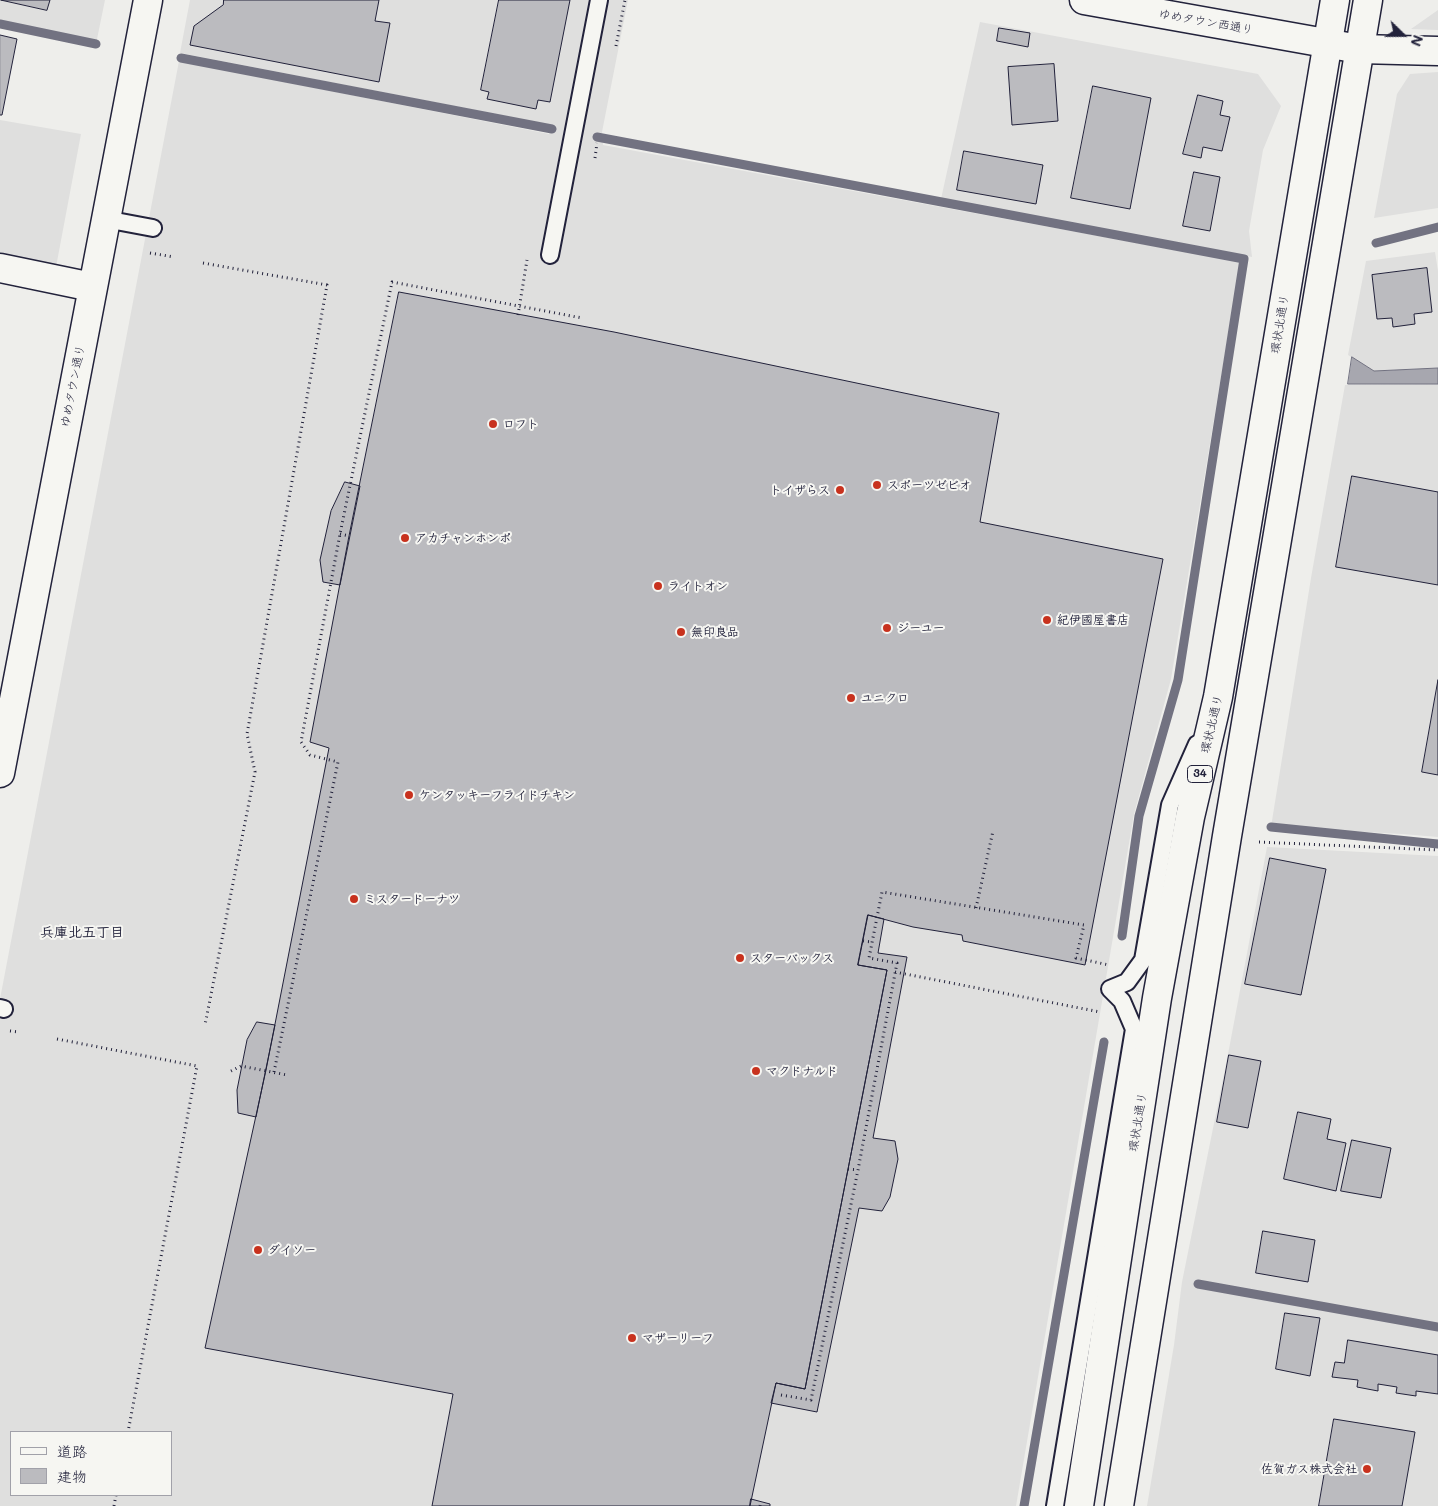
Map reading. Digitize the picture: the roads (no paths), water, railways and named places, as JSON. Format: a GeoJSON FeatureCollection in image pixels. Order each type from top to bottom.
{"type":"FeatureCollection","features":[{"type":"Feature","properties":{"kind":"main road","name":"ゆめタウン通り"},"geometry":{"type":"LineString","coordinates":[[0,773],[5,720],[148,0]]}},
{"type":"Feature","properties":{"kind":"main road","name":"ゆめタウン西通り"},"geometry":{"type":"LineString","coordinates":[[1084,0],[1359,49],[1438,51]]}},
{"type":"Feature","properties":{"kind":"main road","name":"環状北通り"},"geometry":{"type":"LineString","coordinates":[[1078,1506],[1158,998],[1190,817],[1218,697],[1335,0]]}},
{"type":"Feature","properties":{"kind":"main road"},"geometry":{"type":"LineString","coordinates":[[1119,1506],[1224,855],[1368,0]]}},
{"type":"Feature","properties":{"kind":"main road"},"geometry":{"type":"LineString","coordinates":[[0,268],[92,287]]}},
{"type":"Feature","properties":{"kind":"lane"},"geometry":{"type":"LineString","coordinates":[[550,255],[600,0]]}},
{"type":"Feature","properties":{"kind":"lane"},"geometry":{"type":"LineString","coordinates":[[105,219],[153,228]]}},
{"type":"Feature","properties":{"kind":"lane"},"geometry":{"type":"LineString","coordinates":[[1055,1506],[1134,1029],[1122,1001],[1110,989],[1127,982],[1143,960],[1170,805],[1218,697]]}},
{"type":"Feature","properties":{"kind":"waterway"},"geometry":{"type":"LineString","coordinates":[[0,24],[96,44]]}},
{"type":"Feature","properties":{"kind":"waterway"},"geometry":{"type":"LineString","coordinates":[[181,58],[552,129]]}},
{"type":"Feature","properties":{"kind":"waterway"},"geometry":{"type":"LineString","coordinates":[[597,137],[1244,259],[1178,680],[1139,816],[1122,936]]}},
{"type":"Feature","properties":{"kind":"waterway"},"geometry":{"type":"LineString","coordinates":[[1376,243],[1438,227]]}},
{"type":"Feature","properties":{"kind":"waterway"},"geometry":{"type":"LineString","coordinates":[[1271,827],[1438,844]]}},
{"type":"Feature","properties":{"kind":"waterway"},"geometry":{"type":"LineString","coordinates":[[1024,1506],[1104,1042]]}},
{"type":"Feature","properties":{"kind":"waterway"},"geometry":{"type":"LineString","coordinates":[[1198,1284],[1438,1327]]}},
{"type":"Feature","properties":{"kind":"place","name":"ロフト"},"geometry":{"type":"Point","coordinates":[493,424]}},
{"type":"Feature","properties":{"kind":"place","name":"スポーツゼビオ"},"geometry":{"type":"Point","coordinates":[877,485]}},
{"type":"Feature","properties":{"kind":"place","name":"トイザらス"},"geometry":{"type":"Point","coordinates":[840,490]}},
{"type":"Feature","properties":{"kind":"place","name":"アカチャンホンポ"},"geometry":{"type":"Point","coordinates":[405,538]}},
{"type":"Feature","properties":{"kind":"place","name":"ライトオン"},"geometry":{"type":"Point","coordinates":[658,586]}},
{"type":"Feature","properties":{"kind":"place","name":"紀伊國屋書店"},"geometry":{"type":"Point","coordinates":[1047,620]}},
{"type":"Feature","properties":{"kind":"place","name":"ジーユー"},"geometry":{"type":"Point","coordinates":[887,628]}},
{"type":"Feature","properties":{"kind":"place","name":"無印良品"},"geometry":{"type":"Point","coordinates":[681,632]}},
{"type":"Feature","properties":{"kind":"place","name":"ユニクロ"},"geometry":{"type":"Point","coordinates":[851,698]}},
{"type":"Feature","properties":{"kind":"place","name":"ケンタッキーフライドチキン"},"geometry":{"type":"Point","coordinates":[409,795]}},
{"type":"Feature","properties":{"kind":"place","name":"ミスタードーナツ"},"geometry":{"type":"Point","coordinates":[354,899]}},
{"type":"Feature","properties":{"kind":"place","name":"スターバックス"},"geometry":{"type":"Point","coordinates":[740,958]}},
{"type":"Feature","properties":{"kind":"place","name":"マクドナルド"},"geometry":{"type":"Point","coordinates":[756,1071]}},
{"type":"Feature","properties":{"kind":"place","name":"ダイソー"},"geometry":{"type":"Point","coordinates":[258,1250]}},
{"type":"Feature","properties":{"kind":"place","name":"マザーリーフ"},"geometry":{"type":"Point","coordinates":[632,1338]}},
{"type":"Feature","properties":{"kind":"place","name":"佐賀ガス株式会社"},"geometry":{"type":"Point","coordinates":[1367,1469]}},
{"type":"Feature","properties":{"kind":"district","name":"兵庫北五丁目"},"geometry":{"type":"Point","coordinates":[82,933]}}]}
